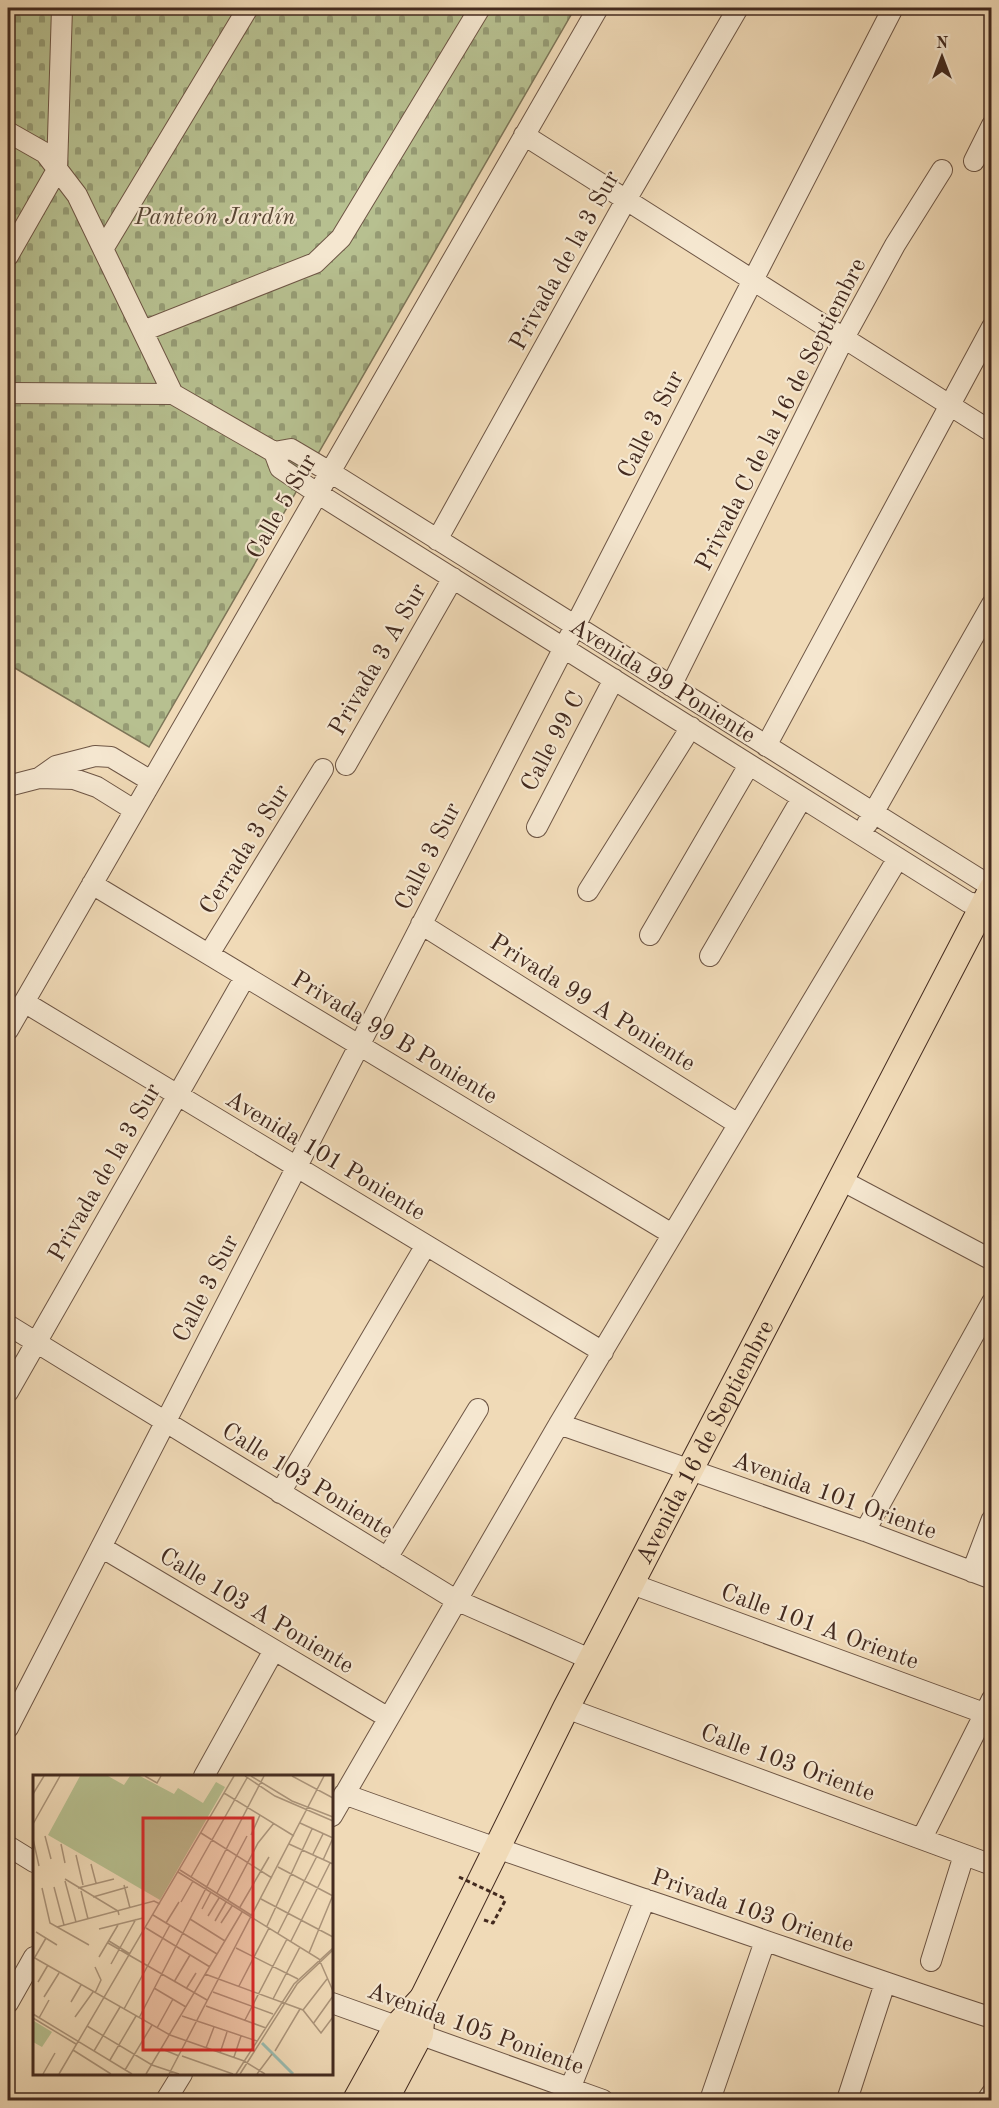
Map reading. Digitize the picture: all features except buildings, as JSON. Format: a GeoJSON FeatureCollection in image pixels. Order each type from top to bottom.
{"type":"FeatureCollection","features":[{"type":"Feature","properties":{"kind":"main road","name":"Avenida 16 de Septiembre"},"geometry":{"type":"LineString","coordinates":[[409,2030],[566,1708],[989,897]]}},
{"type":"Feature","properties":{"kind":"main road"},"geometry":{"type":"LineString","coordinates":[[356,2100],[409,2030]]}},
{"type":"Feature","properties":{"kind":"main road"},"geometry":{"type":"LineString","coordinates":[[385,2100],[409,2030]]}},
{"type":"Feature","properties":{"kind":"street"},"geometry":{"type":"LineString","coordinates":[[8,256],[57,170],[62,8]]}},
{"type":"Feature","properties":{"kind":"street"},"geometry":{"type":"LineString","coordinates":[[103,249],[248,8]]}},
{"type":"Feature","properties":{"kind":"street"},"geometry":{"type":"LineString","coordinates":[[143,331],[315,263],[341,238],[480,8]]}},
{"type":"Feature","properties":{"kind":"street","name":"Calle 5 Sur"},"geometry":{"type":"LineString","coordinates":[[8,1030],[598,8]]}},
{"type":"Feature","properties":{"kind":"street","name":"Privada de la 3 Sur"},"geometry":{"type":"LineString","coordinates":[[437,540],[626,200],[738,8]]}},
{"type":"Feature","properties":{"kind":"street","name":"Calle 3 Sur"},"geometry":{"type":"LineString","coordinates":[[8,1728],[892,8]]}},
{"type":"Feature","properties":{"kind":"street"},"geometry":{"type":"LineString","coordinates":[[974,161],[992,125]]}},
{"type":"Feature","properties":{"kind":"street"},"geometry":{"type":"LineString","coordinates":[[8,132],[45,153],[77,195],[174,394]]}},
{"type":"Feature","properties":{"kind":"street"},"geometry":{"type":"LineString","coordinates":[[524,135],[992,432]]}},
{"type":"Feature","properties":{"kind":"street","name":"Privada C de la 16 de Septiembre"},"geometry":{"type":"LineString","coordinates":[[671,686],[844,338],[895,245],[942,170]]}},
{"type":"Feature","properties":{"kind":"street"},"geometry":{"type":"LineString","coordinates":[[766,746],[992,327]]}},
{"type":"Feature","properties":{"kind":"street"},"geometry":{"type":"LineString","coordinates":[[8,393],[174,394],[274,452]]}},
{"type":"Feature","properties":{"kind":"street","name":"Avenida 99 Poniente"},"geometry":{"type":"LineString","coordinates":[[291,449],[330,472],[873,813],[989,897],[968,902],[317,493],[280,468],[274,452],[291,449]]}},
{"type":"Feature","properties":{"kind":"street","name":"Privada 3 A Sur"},"geometry":{"type":"LineString","coordinates":[[346,765],[453,578]]}},
{"type":"Feature","properties":{"kind":"street"},"geometry":{"type":"LineString","coordinates":[[861,834],[992,604]]}},
{"type":"Feature","properties":{"kind":"street","name":"Calle 99 C"},"geometry":{"type":"LineString","coordinates":[[537,827],[614,679]]}},
{"type":"Feature","properties":{"kind":"street"},"geometry":{"type":"LineString","coordinates":[[588,891],[691,728]]}},
{"type":"Feature","properties":{"kind":"street"},"geometry":{"type":"LineString","coordinates":[[39,778],[56,766],[96,756],[111,757],[151,781]]}},
{"type":"Feature","properties":{"kind":"street"},"geometry":{"type":"LineString","coordinates":[[650,935],[749,765]]}},
{"type":"Feature","properties":{"kind":"street","name":"Cerrada 3 Sur"},"geometry":{"type":"LineString","coordinates":[[209,954],[323,769]]}},
{"type":"Feature","properties":{"kind":"street"},"geometry":{"type":"LineString","coordinates":[[8,786],[39,778],[84,782],[135,810]]}},
{"type":"Feature","properties":{"kind":"street"},"geometry":{"type":"LineString","coordinates":[[710,956],[802,798]]}},
{"type":"Feature","properties":{"kind":"street"},"geometry":{"type":"LineString","coordinates":[[333,1814],[387,1718],[672,1234],[898,858]]}},
{"type":"Feature","properties":{"kind":"street","name":"Privada 99 B Poniente"},"geometry":{"type":"LineString","coordinates":[[92,884],[672,1234]]}},
{"type":"Feature","properties":{"kind":"street","name":"Privada 99 A Poniente"},"geometry":{"type":"LineString","coordinates":[[421,924],[738,1124]]}},
{"type":"Feature","properties":{"kind":"street","name":"Privada de la 3 Sur"},"geometry":{"type":"LineString","coordinates":[[8,1392],[245,977]]}},
{"type":"Feature","properties":{"kind":"street","name":"Avenida 101 Poniente"},"geometry":{"type":"LineString","coordinates":[[24,1002],[603,1352]]}},
{"type":"Feature","properties":{"kind":"street"},"geometry":{"type":"LineString","coordinates":[[841,1180],[992,1260]]}},
{"type":"Feature","properties":{"kind":"street"},"geometry":{"type":"LineString","coordinates":[[280,1492],[426,1245]]}},
{"type":"Feature","properties":{"kind":"street"},"geometry":{"type":"LineString","coordinates":[[865,1532],[992,1302]]}},
{"type":"Feature","properties":{"kind":"street","name":"Calle 103 Poniente"},"geometry":{"type":"LineString","coordinates":[[8,1325],[456,1600],[592,1660]]}},
{"type":"Feature","properties":{"kind":"street"},"geometry":{"type":"LineString","coordinates":[[387,1558],[478,1409]]}},
{"type":"Feature","properties":{"kind":"street","name":"Avenida 101 Oriente"},"geometry":{"type":"LineString","coordinates":[[560,1424],[992,1579]]}},
{"type":"Feature","properties":{"kind":"street"},"geometry":{"type":"LineString","coordinates":[[972,1572],[992,1519]]}},
{"type":"Feature","properties":{"kind":"street","name":"Calle 103 A Poniente"},"geometry":{"type":"LineString","coordinates":[[101,1546],[387,1718]]}},
{"type":"Feature","properties":{"kind":"street","name":"Calle 101 A Oriente"},"geometry":{"type":"LineString","coordinates":[[632,1584],[989,1709]]}},
{"type":"Feature","properties":{"kind":"street"},"geometry":{"type":"LineString","coordinates":[[205,1775],[274,1650]]}},
{"type":"Feature","properties":{"kind":"street","name":"Calle 103 Oriente"},"geometry":{"type":"LineString","coordinates":[[566,1708],[992,1865]]}},
{"type":"Feature","properties":{"kind":"street"},"geometry":{"type":"LineString","coordinates":[[922,1838],[989,1709]]}},
{"type":"Feature","properties":{"kind":"street"},"geometry":{"type":"LineString","coordinates":[[344,1794],[498,1850]]}},
{"type":"Feature","properties":{"kind":"street"},"geometry":{"type":"LineString","coordinates":[[8,1846],[33,1861]]}},
{"type":"Feature","properties":{"kind":"street","name":"Privada 103 Oriente"},"geometry":{"type":"LineString","coordinates":[[498,1850],[992,2018]]}},
{"type":"Feature","properties":{"kind":"street"},"geometry":{"type":"LineString","coordinates":[[931,1961],[964,1855]]}},
{"type":"Feature","properties":{"kind":"street"},"geometry":{"type":"LineString","coordinates":[[570,2089],[645,1899]]}},
{"type":"Feature","properties":{"kind":"street"},"geometry":{"type":"LineString","coordinates":[[711,2100],[765,1941]]}},
{"type":"Feature","properties":{"kind":"street"},"geometry":{"type":"LineString","coordinates":[[8,2003],[33,1959]]}},
{"type":"Feature","properties":{"kind":"street"},"geometry":{"type":"LineString","coordinates":[[847,2100],[885,1983]]}},
{"type":"Feature","properties":{"kind":"street","name":"Avenida 105 Poniente"},"geometry":{"type":"LineString","coordinates":[[333,2003],[603,2100]]}},
{"type":"Feature","properties":{"kind":"street"},"geometry":{"type":"LineString","coordinates":[[166,2100],[181,2075]]}},
{"type":"Feature","properties":{"kind":"street"},"geometry":{"type":"LineString","coordinates":[[987,2100],[992,2093]]}},
{"type":"Feature","properties":{"kind":"path"},"geometry":{"type":"LineString","coordinates":[[459,1877],[506,1899],[493,1923]]}},
{"type":"Feature","properties":{"kind":"green space","name":"Panteón Jardín"},"geometry":{"type":"Polygon","coordinates":[[[8,8],[575,8],[149,747],[8,664],[8,8]]]}}]}
